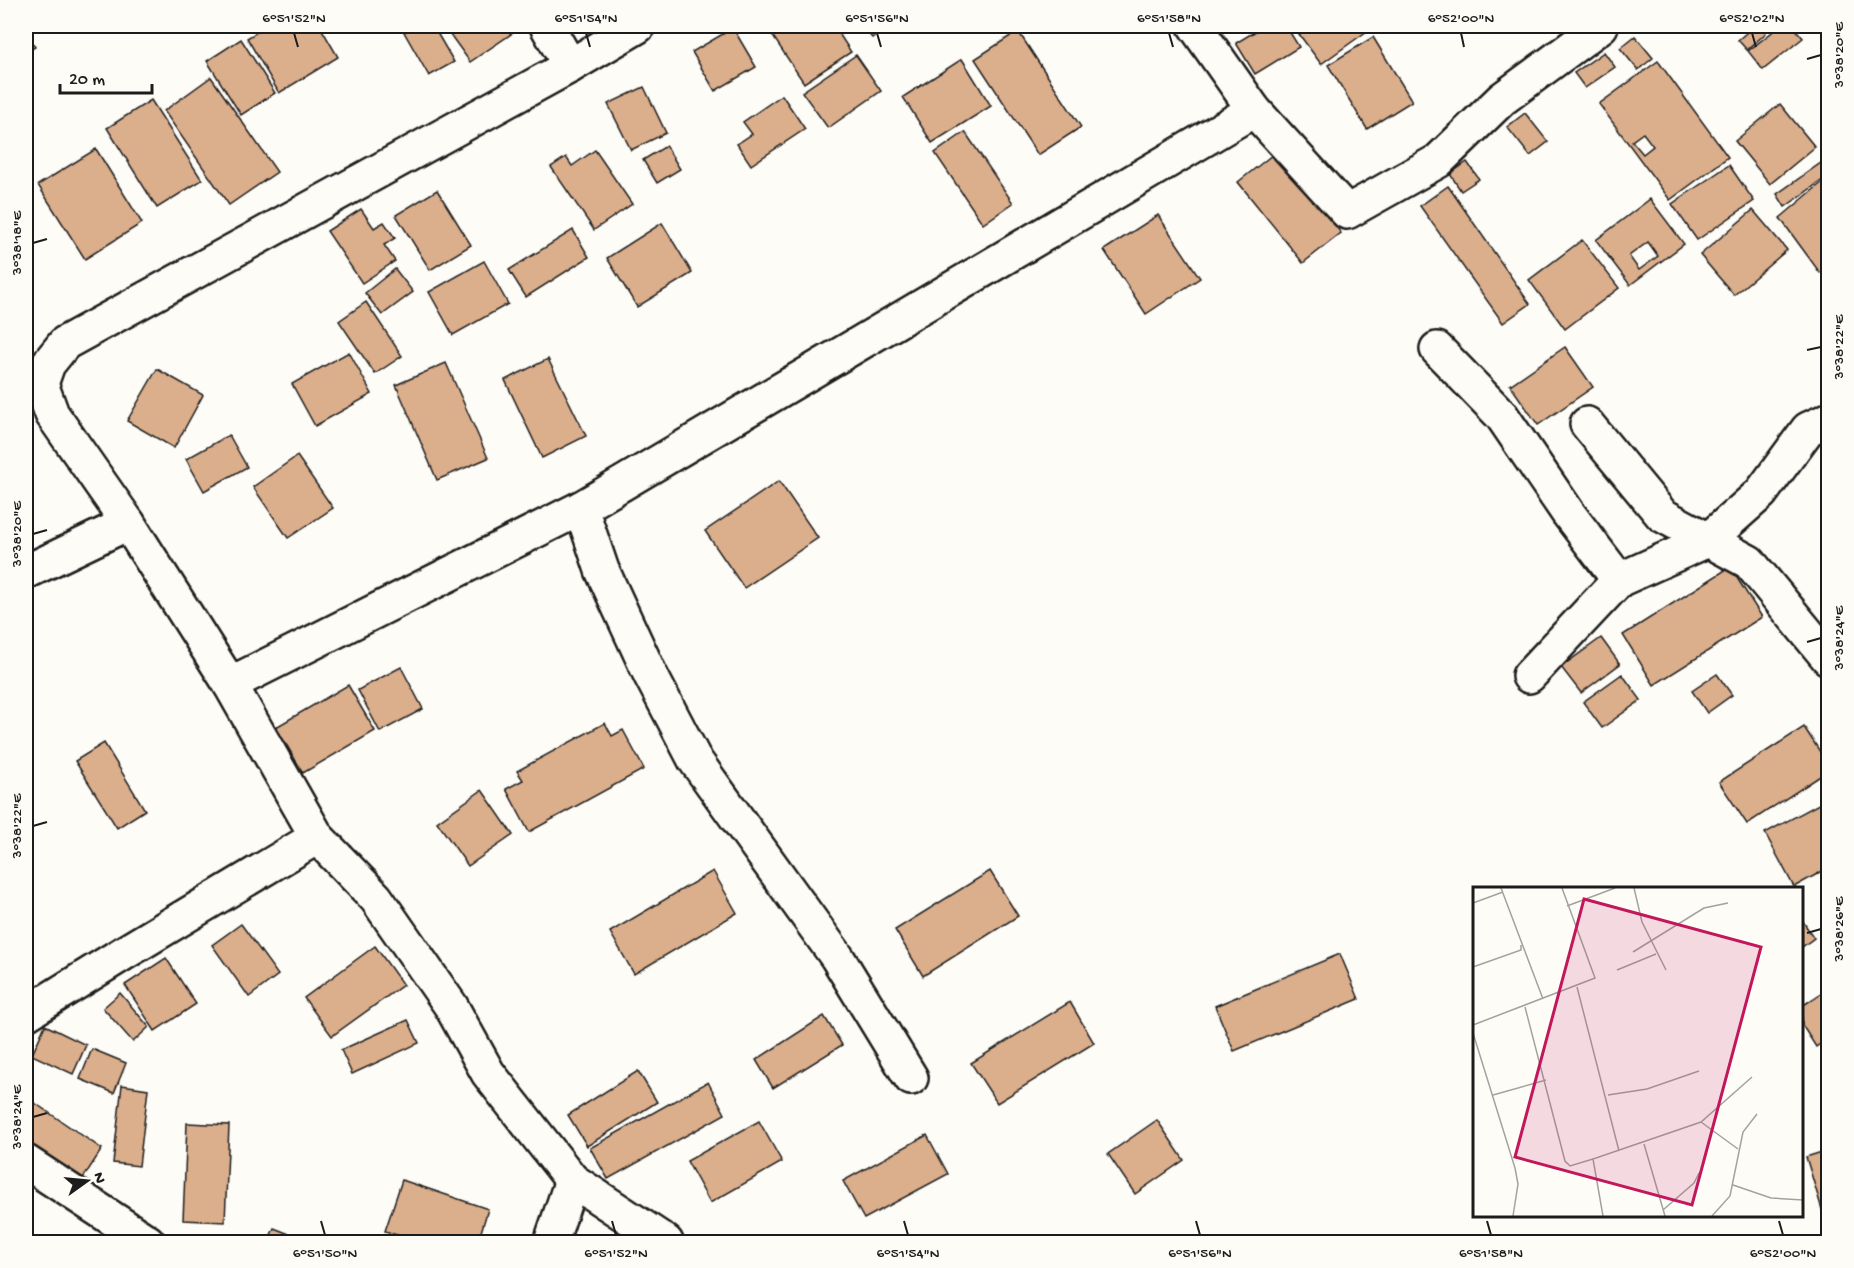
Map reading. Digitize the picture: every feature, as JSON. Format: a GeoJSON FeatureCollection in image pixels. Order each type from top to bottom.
{"type":"FeatureCollection","features":[{"type":"Feature","properties":{"kind":"street"},"geometry":{"type":"LineString","coordinates":[[547,26],[570,66]]}},
{"type":"Feature","properties":{"kind":"street"},"geometry":{"type":"LineString","coordinates":[[638,26],[570,66],[65,343],[48,364],[41,384],[52,414],[128,523],[230,684],[318,837],[376,898],[451,1006],[488,1073],[572,1180],[666,1242]]}},
{"type":"Feature","properties":{"kind":"street"},"geometry":{"type":"LineString","coordinates":[[1195,26],[1254,110],[1347,212],[1438,160],[1502,99],[1601,26]]}},
{"type":"Feature","properties":{"kind":"street"},"geometry":{"type":"LineString","coordinates":[[230,684],[581,508],[1254,110]]}},
{"type":"Feature","properties":{"kind":"street"},"geometry":{"type":"LineString","coordinates":[[1437,349],[1503,416],[1568,513],[1619,580]]}},
{"type":"Feature","properties":{"kind":"street"},"geometry":{"type":"LineString","coordinates":[[1529,676],[1619,580],[1708,540],[1761,493],[1808,429],[1828,420]]}},
{"type":"Feature","properties":{"kind":"street"},"geometry":{"type":"LineString","coordinates":[[1587,424],[1662,515],[1749,562],[1828,658]]}},
{"type":"Feature","properties":{"kind":"street"},"geometry":{"type":"LineString","coordinates":[[581,508],[602,570],[650,674],[695,760],[837,957],[911,1078]]}},
{"type":"Feature","properties":{"kind":"street"},"geometry":{"type":"LineString","coordinates":[[26,572],[128,523]]}},
{"type":"Feature","properties":{"kind":"street"},"geometry":{"type":"LineString","coordinates":[[26,1014],[124,952],[318,837]]}},
{"type":"Feature","properties":{"kind":"street"},"geometry":{"type":"LineString","coordinates":[[26,1162],[148,1242]]}},
{"type":"Feature","properties":{"kind":"street"},"geometry":{"type":"LineString","coordinates":[[551,1242],[572,1180]]}},
{"type":"Feature","properties":{"kind":"building"},"geometry":{"type":"Polygon","coordinates":[[[267,26],[320,26],[338,57],[279,93],[247,38],[267,26]]]}},
{"type":"Feature","properties":{"kind":"building"},"geometry":{"type":"Polygon","coordinates":[[[414,26],[433,26],[454,62],[429,76],[404,32],[414,26]]]}},
{"type":"Feature","properties":{"kind":"building"},"geometry":{"type":"Polygon","coordinates":[[[444,26],[509,26],[514,32],[470,62],[444,26]]]}},
{"type":"Feature","properties":{"kind":"building"},"geometry":{"type":"Polygon","coordinates":[[[766,26],[834,26],[851,52],[804,83],[766,26]]]}},
{"type":"Feature","properties":{"kind":"building"},"geometry":{"type":"Polygon","coordinates":[[[862,26],[889,26],[872,38],[862,26]]]}},
{"type":"Feature","properties":{"kind":"building"},"geometry":{"type":"Polygon","coordinates":[[[1264,26],[1286,26],[1299,47],[1255,74],[1236,43],[1264,26]]]}},
{"type":"Feature","properties":{"kind":"building"},"geometry":{"type":"Polygon","coordinates":[[[1293,26],[1367,26],[1370,29],[1321,64],[1293,26]]]}},
{"type":"Feature","properties":{"kind":"building"},"geometry":{"type":"Polygon","coordinates":[[[1754,26],[1760,26],[1766,33],[1747,50],[1738,40],[1754,26]]]}},
{"type":"Feature","properties":{"kind":"building"},"geometry":{"type":"Polygon","coordinates":[[[1780,26],[1793,26],[1803,38],[1763,70],[1748,51],[1780,26]]]}},
{"type":"Feature","properties":{"kind":"building"},"geometry":{"type":"Polygon","coordinates":[[[733,28],[756,67],[715,91],[692,52],[733,28]]]}},
{"type":"Feature","properties":{"kind":"building"},"geometry":{"type":"Polygon","coordinates":[[[1018,31],[1081,127],[1038,155],[975,59],[1018,31]]]}},
{"type":"Feature","properties":{"kind":"building"},"geometry":{"type":"Polygon","coordinates":[[[26,32],[35,47],[26,52],[26,32]]]}},
{"type":"Feature","properties":{"kind":"building"},"geometry":{"type":"Polygon","coordinates":[[[1635,36],[1653,58],[1638,70],[1620,48],[1635,36]]]}},
{"type":"Feature","properties":{"kind":"building"},"geometry":{"type":"Polygon","coordinates":[[[1373,37],[1412,101],[1367,129],[1328,65],[1373,37]]]}},
{"type":"Feature","properties":{"kind":"building"},"geometry":{"type":"Polygon","coordinates":[[[241,39],[275,93],[241,115],[207,61],[241,39]]]}},
{"type":"Feature","properties":{"kind":"building"},"geometry":{"type":"Polygon","coordinates":[[[1604,52],[1615,67],[1585,88],[1574,73],[1604,52]]]}},
{"type":"Feature","properties":{"kind":"building"},"geometry":{"type":"Polygon","coordinates":[[[856,55],[881,91],[828,128],[802,92],[856,55]]]}},
{"type":"Feature","properties":{"kind":"building"},"geometry":{"type":"Polygon","coordinates":[[[962,59],[991,106],[932,143],[903,97],[962,59]]]}},
{"type":"Feature","properties":{"kind":"building"},"geometry":{"type":"Polygon","coordinates":[[[1658,61],[1728,157],[1670,200],[1599,104],[1658,61]],[[1643,133],[1632,141],[1643,154],[1653,146],[1643,133]]]}},
{"type":"Feature","properties":{"kind":"building"},"geometry":{"type":"Polygon","coordinates":[[[211,77],[277,172],[229,205],[164,111],[211,77]]]}},
{"type":"Feature","properties":{"kind":"building"},"geometry":{"type":"Polygon","coordinates":[[[644,87],[666,133],[631,150],[608,104],[644,87]]]}},
{"type":"Feature","properties":{"kind":"building"},"geometry":{"type":"Polygon","coordinates":[[[782,95],[805,129],[751,165],[737,144],[752,134],[743,122],[782,95]]]}},
{"type":"Feature","properties":{"kind":"building"},"geometry":{"type":"Polygon","coordinates":[[[151,100],[202,180],[157,208],[107,128],[151,100]]]}},
{"type":"Feature","properties":{"kind":"building"},"geometry":{"type":"Polygon","coordinates":[[[1780,104],[1815,147],[1770,184],[1735,141],[1780,104]]]}},
{"type":"Feature","properties":{"kind":"building"},"geometry":{"type":"Polygon","coordinates":[[[1525,113],[1548,142],[1530,156],[1507,127],[1525,113]]]}},
{"type":"Feature","properties":{"kind":"building"},"geometry":{"type":"Polygon","coordinates":[[[965,132],[1013,203],[983,224],[935,153],[965,132]]]}},
{"type":"Feature","properties":{"kind":"building"},"geometry":{"type":"Polygon","coordinates":[[[666,146],[680,169],[657,183],[643,160],[666,146]]]}},
{"type":"Feature","properties":{"kind":"building"},"geometry":{"type":"Polygon","coordinates":[[[96,149],[142,223],[85,259],[38,185],[96,149]]]}},
{"type":"Feature","properties":{"kind":"building"},"geometry":{"type":"Polygon","coordinates":[[[595,150],[632,204],[594,230],[551,167],[566,157],[572,166],[595,150]]]}},
{"type":"Feature","properties":{"kind":"building"},"geometry":{"type":"Polygon","coordinates":[[[1277,151],[1341,233],[1303,263],[1238,182],[1277,151]]]}},
{"type":"Feature","properties":{"kind":"building"},"geometry":{"type":"Polygon","coordinates":[[[1828,158],[1828,176],[1785,207],[1777,194],[1828,158]]]}},
{"type":"Feature","properties":{"kind":"building"},"geometry":{"type":"Polygon","coordinates":[[[1467,162],[1479,179],[1461,191],[1450,174],[1467,162]]]}},
{"type":"Feature","properties":{"kind":"building"},"geometry":{"type":"Polygon","coordinates":[[[1729,165],[1754,201],[1697,240],[1672,204],[1729,165]]]}},
{"type":"Feature","properties":{"kind":"building"},"geometry":{"type":"Polygon","coordinates":[[[1825,180],[1828,184],[1828,266],[1820,273],[1780,218],[1825,180]]]}},
{"type":"Feature","properties":{"kind":"building"},"geometry":{"type":"Polygon","coordinates":[[[1448,186],[1530,304],[1503,323],[1420,206],[1448,186]]]}},
{"type":"Feature","properties":{"kind":"building"},"geometry":{"type":"Polygon","coordinates":[[[437,190],[471,245],[430,270],[396,215],[437,190]]]}},
{"type":"Feature","properties":{"kind":"building"},"geometry":{"type":"Polygon","coordinates":[[[1650,199],[1684,244],[1630,285],[1596,240],[1650,199]],[[1648,242],[1629,256],[1639,270],[1658,256],[1648,242]]]}},
{"type":"Feature","properties":{"kind":"building"},"geometry":{"type":"Polygon","coordinates":[[[361,209],[374,228],[384,222],[395,238],[384,245],[395,261],[362,283],[327,231],[361,209]]]}},
{"type":"Feature","properties":{"kind":"building"},"geometry":{"type":"Polygon","coordinates":[[[1753,210],[1787,250],[1734,295],[1700,255],[1753,210]]]}},
{"type":"Feature","properties":{"kind":"building"},"geometry":{"type":"Polygon","coordinates":[[[1158,215],[1200,278],[1146,314],[1104,250],[1158,215]]]}},
{"type":"Feature","properties":{"kind":"building"},"geometry":{"type":"Polygon","coordinates":[[[662,223],[692,273],[637,307],[607,258],[662,223]]]}},
{"type":"Feature","properties":{"kind":"building"},"geometry":{"type":"Polygon","coordinates":[[[573,230],[589,257],[526,297],[509,270],[573,230]]]}},
{"type":"Feature","properties":{"kind":"building"},"geometry":{"type":"Polygon","coordinates":[[[1582,240],[1619,288],[1565,329],[1529,280],[1582,240]]]}},
{"type":"Feature","properties":{"kind":"building"},"geometry":{"type":"Polygon","coordinates":[[[484,261],[508,304],[453,335],[429,292],[484,261]]]}},
{"type":"Feature","properties":{"kind":"building"},"geometry":{"type":"Polygon","coordinates":[[[395,269],[413,292],[382,315],[365,293],[395,269]]]}},
{"type":"Feature","properties":{"kind":"building"},"geometry":{"type":"Polygon","coordinates":[[[366,302],[402,356],[375,374],[339,321],[366,302]]]}},
{"type":"Feature","properties":{"kind":"building"},"geometry":{"type":"Polygon","coordinates":[[[1565,347],[1593,387],[1538,425],[1510,385],[1565,347]]]}},
{"type":"Feature","properties":{"kind":"building"},"geometry":{"type":"Polygon","coordinates":[[[349,352],[372,394],[315,426],[292,384],[349,352]]]}},
{"type":"Feature","properties":{"kind":"building"},"geometry":{"type":"Polygon","coordinates":[[[548,359],[586,436],[542,458],[505,380],[548,359]]]}},
{"type":"Feature","properties":{"kind":"building"},"geometry":{"type":"Polygon","coordinates":[[[446,363],[488,458],[437,480],[396,385],[446,363]]]}},
{"type":"Feature","properties":{"kind":"building"},"geometry":{"type":"Polygon","coordinates":[[[157,369],[203,395],[174,448],[127,421],[157,369]]]}},
{"type":"Feature","properties":{"kind":"building"},"geometry":{"type":"Polygon","coordinates":[[[229,435],[247,467],[204,491],[186,459],[229,435]]]}},
{"type":"Feature","properties":{"kind":"building"},"geometry":{"type":"Polygon","coordinates":[[[297,456],[333,508],[288,538],[253,487],[297,456]]]}},
{"type":"Feature","properties":{"kind":"building"},"geometry":{"type":"Polygon","coordinates":[[[779,481],[818,538],[744,588],[705,531],[779,481]]]}},
{"type":"Feature","properties":{"kind":"building"},"geometry":{"type":"Polygon","coordinates":[[[1730,567],[1762,617],[1654,685],[1623,635],[1730,567]]]}},
{"type":"Feature","properties":{"kind":"building"},"geometry":{"type":"Polygon","coordinates":[[[1601,638],[1620,664],[1581,693],[1561,667],[1601,638]]]}},
{"type":"Feature","properties":{"kind":"building"},"geometry":{"type":"Polygon","coordinates":[[[401,667],[423,709],[380,732],[358,690],[401,667]]]}},
{"type":"Feature","properties":{"kind":"building"},"geometry":{"type":"Polygon","coordinates":[[[1622,674],[1641,700],[1602,728],[1583,702],[1622,674]]]}},
{"type":"Feature","properties":{"kind":"building"},"geometry":{"type":"Polygon","coordinates":[[[1717,674],[1732,695],[1707,713],[1692,691],[1717,674]]]}},
{"type":"Feature","properties":{"kind":"building"},"geometry":{"type":"Polygon","coordinates":[[[348,685],[375,731],[303,773],[276,727],[348,685]]]}},
{"type":"Feature","properties":{"kind":"building"},"geometry":{"type":"Polygon","coordinates":[[[605,723],[612,736],[623,730],[644,769],[529,832],[506,789],[523,780],[517,771],[605,723]]]}},
{"type":"Feature","properties":{"kind":"building"},"geometry":{"type":"Polygon","coordinates":[[[1804,727],[1828,764],[1828,771],[1747,824],[1719,782],[1804,727]]]}},
{"type":"Feature","properties":{"kind":"building"},"geometry":{"type":"Polygon","coordinates":[[[104,743],[145,810],[117,828],[75,761],[104,743]]]}},
{"type":"Feature","properties":{"kind":"building"},"geometry":{"type":"Polygon","coordinates":[[[482,790],[513,835],[468,866],[437,822],[482,790]]]}},
{"type":"Feature","properties":{"kind":"building"},"geometry":{"type":"Polygon","coordinates":[[[1828,799],[1828,868],[1794,887],[1765,833],[1828,799]]]}},
{"type":"Feature","properties":{"kind":"building"},"geometry":{"type":"Polygon","coordinates":[[[713,871],[737,913],[634,974],[610,932],[713,871]]]}},
{"type":"Feature","properties":{"kind":"building"},"geometry":{"type":"Polygon","coordinates":[[[990,871],[1018,916],[923,976],[895,930],[990,871]]]}},
{"type":"Feature","properties":{"kind":"building"},"geometry":{"type":"Polygon","coordinates":[[[1803,922],[1814,938],[1803,946],[1803,922]]]}},
{"type":"Feature","properties":{"kind":"building"},"geometry":{"type":"Polygon","coordinates":[[[241,924],[278,975],[249,997],[212,945],[241,924]]]}},
{"type":"Feature","properties":{"kind":"building"},"geometry":{"type":"Polygon","coordinates":[[[375,946],[403,985],[332,1036],[304,998],[375,946]]]}},
{"type":"Feature","properties":{"kind":"building"},"geometry":{"type":"Polygon","coordinates":[[[1340,954],[1359,999],[1234,1051],[1215,1006],[1340,954]]]}},
{"type":"Feature","properties":{"kind":"building"},"geometry":{"type":"Polygon","coordinates":[[[166,958],[196,1004],[155,1031],[125,985],[166,958]]]}},
{"type":"Feature","properties":{"kind":"building"},"geometry":{"type":"Polygon","coordinates":[[[1828,989],[1828,1038],[1816,1047],[1803,1027],[1803,1005],[1828,989]]]}},
{"type":"Feature","properties":{"kind":"building"},"geometry":{"type":"Polygon","coordinates":[[[120,993],[149,1027],[133,1042],[103,1008],[120,993]]]}},
{"type":"Feature","properties":{"kind":"building"},"geometry":{"type":"Polygon","coordinates":[[[1070,1002],[1094,1043],[997,1103],[971,1063],[1070,1002]]]}},
{"type":"Feature","properties":{"kind":"building"},"geometry":{"type":"Polygon","coordinates":[[[824,1016],[842,1045],[773,1088],[756,1060],[824,1016]]]}},
{"type":"Feature","properties":{"kind":"building"},"geometry":{"type":"Polygon","coordinates":[[[408,1020],[419,1043],[352,1074],[341,1050],[408,1020]]]}},
{"type":"Feature","properties":{"kind":"building"},"geometry":{"type":"Polygon","coordinates":[[[45,1025],[86,1045],[73,1074],[32,1055],[45,1025]]]}},
{"type":"Feature","properties":{"kind":"building"},"geometry":{"type":"Polygon","coordinates":[[[92,1049],[126,1063],[114,1093],[80,1079],[92,1049]]]}},
{"type":"Feature","properties":{"kind":"building"},"geometry":{"type":"Polygon","coordinates":[[[638,1071],[657,1102],[587,1146],[568,1115],[638,1071]]]}},
{"type":"Feature","properties":{"kind":"building"},"geometry":{"type":"Polygon","coordinates":[[[708,1082],[725,1114],[608,1179],[590,1148],[708,1082]]]}},
{"type":"Feature","properties":{"kind":"building"},"geometry":{"type":"Polygon","coordinates":[[[122,1085],[148,1089],[139,1166],[113,1163],[122,1085]]]}},
{"type":"Feature","properties":{"kind":"building"},"geometry":{"type":"Polygon","coordinates":[[[26,1097],[102,1149],[80,1183],[26,1145],[26,1097]]]}},
{"type":"Feature","properties":{"kind":"building"},"geometry":{"type":"Polygon","coordinates":[[[1157,1120],[1184,1160],[1135,1194],[1108,1154],[1157,1120]]]}},
{"type":"Feature","properties":{"kind":"building"},"geometry":{"type":"Polygon","coordinates":[[[759,1121],[782,1162],[710,1203],[687,1161],[759,1121]]]}},
{"type":"Feature","properties":{"kind":"building"},"geometry":{"type":"Polygon","coordinates":[[[187,1123],[229,1125],[225,1222],[183,1220],[187,1123]]]}},
{"type":"Feature","properties":{"kind":"building"},"geometry":{"type":"Polygon","coordinates":[[[927,1135],[948,1174],[864,1219],[843,1181],[927,1135]]]}},
{"type":"Feature","properties":{"kind":"building"},"geometry":{"type":"Polygon","coordinates":[[[1828,1150],[1828,1215],[1824,1216],[1806,1157],[1828,1150]]]}},
{"type":"Feature","properties":{"kind":"building"},"geometry":{"type":"Polygon","coordinates":[[[402,1180],[488,1209],[478,1242],[420,1242],[385,1231],[402,1180]]]}},
{"type":"Feature","properties":{"kind":"building"},"geometry":{"type":"Polygon","coordinates":[[[274,1228],[297,1237],[295,1242],[268,1242],[274,1228]]]}}]}
